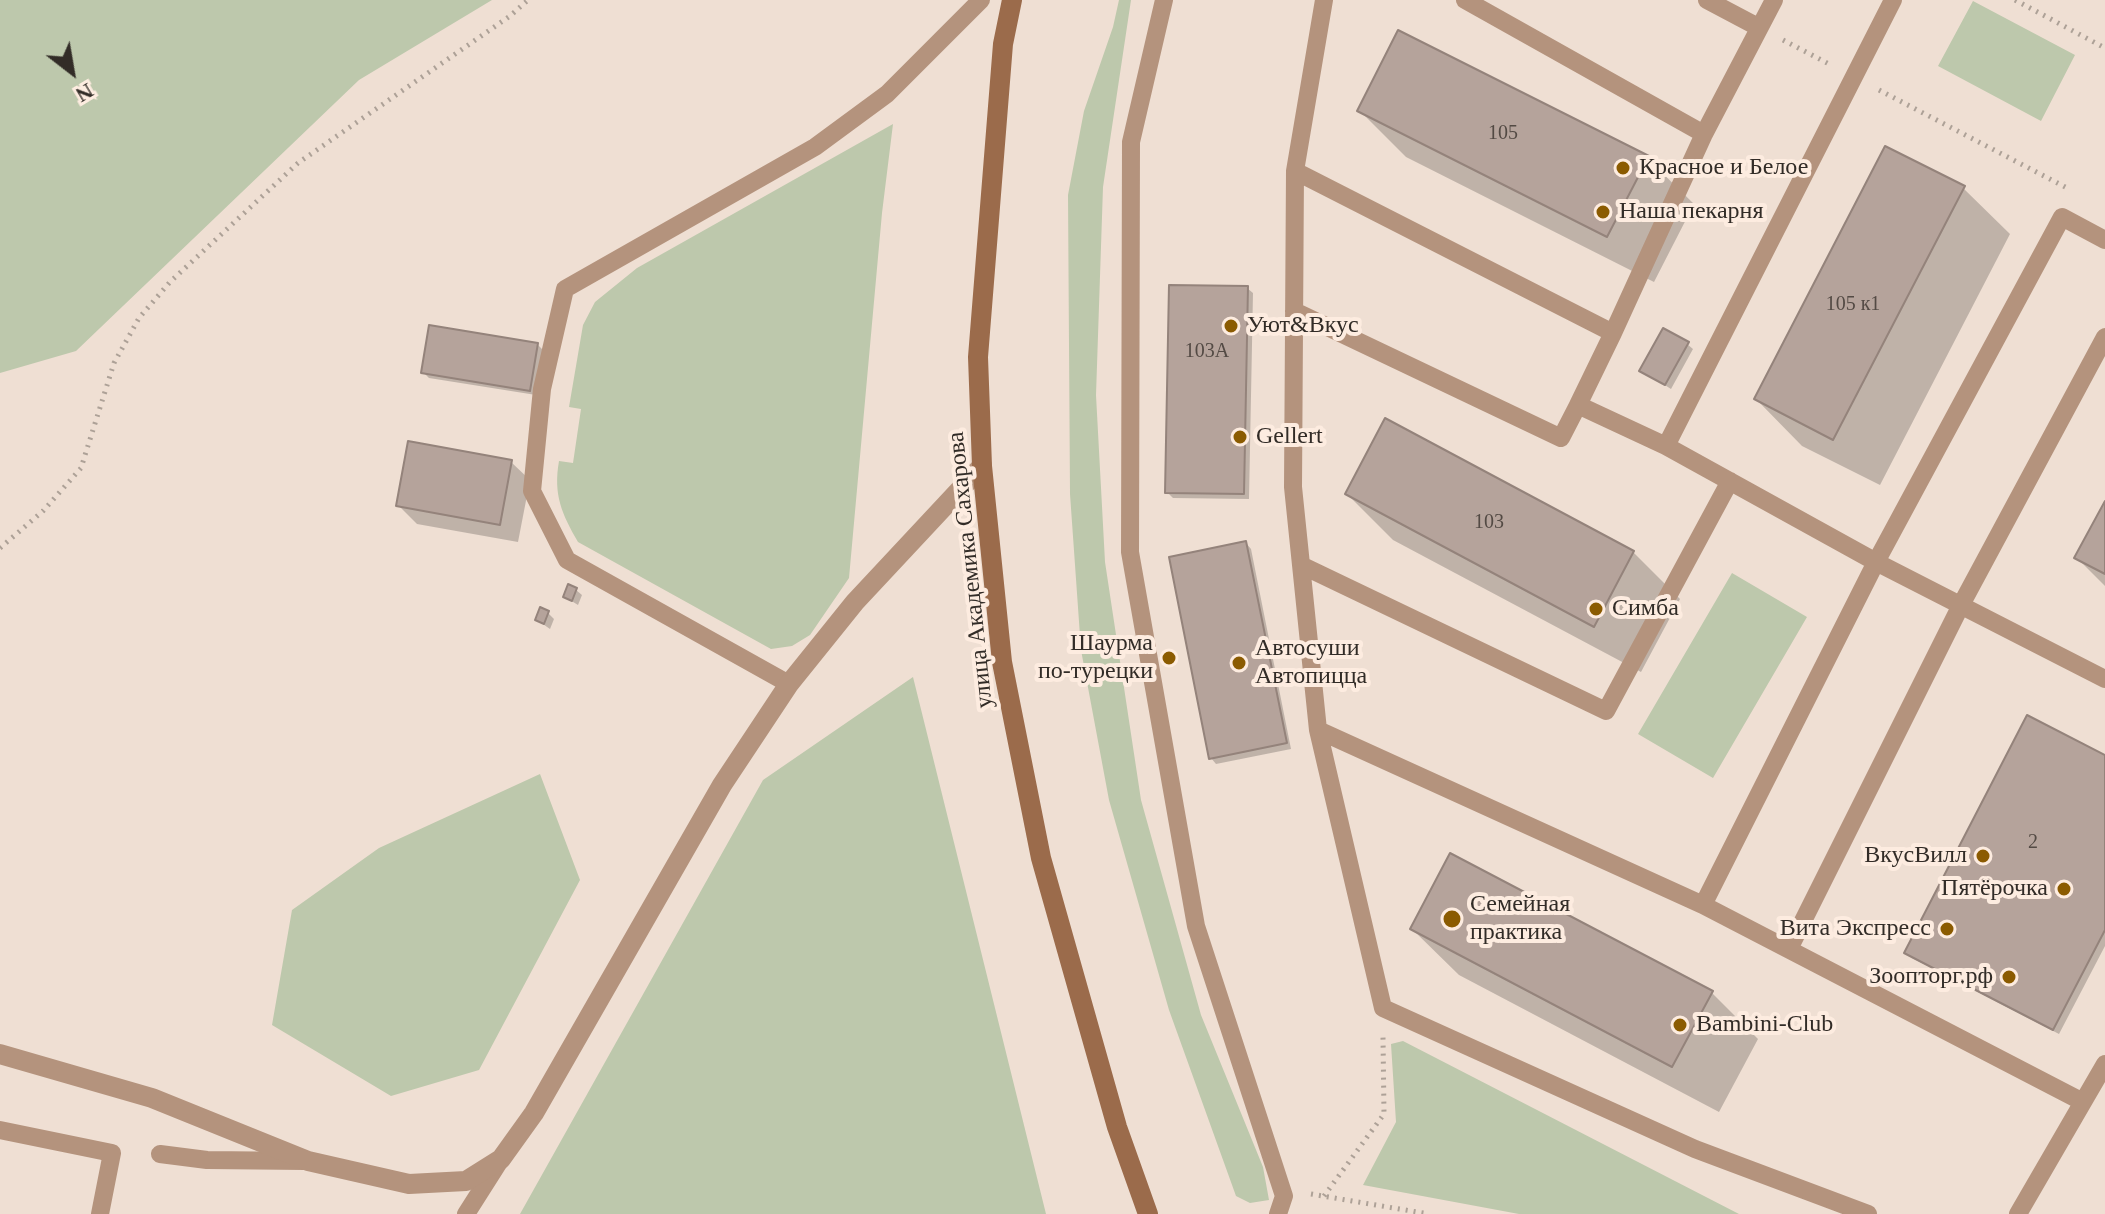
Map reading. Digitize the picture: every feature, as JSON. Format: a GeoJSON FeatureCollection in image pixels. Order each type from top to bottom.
{"type":"FeatureCollection","features":[{"type":"Feature","properties":{"kind":"main road","name":"улица Академика Сахарова"},"geometry":{"type":"LineString","coordinates":[[1012,0],[1002,59],[978,357],[982,466],[1002,662],[1041,858],[1117,1127],[1148,1214]]}},
{"type":"Feature","properties":{"kind":"street"},"geometry":{"type":"LineString","coordinates":[[0,1054],[152,1098],[308,1161],[409,1184],[466,1181],[501,1159],[534,1113],[722,785],[789,684],[855,602],[982,466]]}},
{"type":"Feature","properties":{"kind":"lane"},"geometry":{"type":"LineString","coordinates":[[789,684],[567,560],[532,491],[542,389],[565,289],[815,147],[887,94],[981,0]]}},
{"type":"Feature","properties":{"kind":"lane"},"geometry":{"type":"LineString","coordinates":[[1164,0],[1131,142],[1130,552],[1196,926],[1284,1196],[1278,1214]]}},
{"type":"Feature","properties":{"kind":"lane"},"geometry":{"type":"LineString","coordinates":[[1324,0],[1295,171],[1293,487],[1318,730],[1383,1008],[1695,1149],[1868,1214]]}},
{"type":"Feature","properties":{"kind":"lane"},"geometry":{"type":"LineString","coordinates":[[1465,0],[1704,134]]}},
{"type":"Feature","properties":{"kind":"lane"},"geometry":{"type":"LineString","coordinates":[[1707,0],[1758,27]]}},
{"type":"Feature","properties":{"kind":"lane"},"geometry":{"type":"LineString","coordinates":[[1294,311],[1561,438],[1704,134],[1774,0]]}},
{"type":"Feature","properties":{"kind":"lane"},"geometry":{"type":"LineString","coordinates":[[1666,446],[1893,0]]}},
{"type":"Feature","properties":{"kind":"lane"},"geometry":{"type":"LineString","coordinates":[[1295,171],[1613,333]]}},
{"type":"Feature","properties":{"kind":"lane"},"geometry":{"type":"LineString","coordinates":[[1703,905],[1876,562],[2062,217],[2105,240]]}},
{"type":"Feature","properties":{"kind":"lane"},"geometry":{"type":"LineString","coordinates":[[1789,949],[1961,605],[2105,337]]}},
{"type":"Feature","properties":{"kind":"lane"},"geometry":{"type":"LineString","coordinates":[[1578,405],[1666,446],[1876,562],[2105,679]]}},
{"type":"Feature","properties":{"kind":"lane"},"geometry":{"type":"LineString","coordinates":[[1301,565],[1606,711],[1730,481]]}},
{"type":"Feature","properties":{"kind":"lane"},"geometry":{"type":"LineString","coordinates":[[1318,730],[1703,905],[2083,1102]]}},
{"type":"Feature","properties":{"kind":"lane"},"geometry":{"type":"LineString","coordinates":[[2018,1214],[2105,1064]]}},
{"type":"Feature","properties":{"kind":"lane"},"geometry":{"type":"LineString","coordinates":[[0,1130],[112,1153],[100,1214]]}},
{"type":"Feature","properties":{"kind":"lane"},"geometry":{"type":"LineString","coordinates":[[160,1154],[207,1160],[308,1161]]}},
{"type":"Feature","properties":{"kind":"lane"},"geometry":{"type":"LineString","coordinates":[[466,1214],[501,1159]]}},
{"type":"Feature","properties":{"kind":"path"},"geometry":{"type":"LineString","coordinates":[[0,548],[43,511],[81,468],[114,363],[139,318],[170,282],[298,163],[510,16],[528,0]]}},
{"type":"Feature","properties":{"kind":"path"},"geometry":{"type":"LineString","coordinates":[[2015,0],[2105,48]]}},
{"type":"Feature","properties":{"kind":"path"},"geometry":{"type":"LineString","coordinates":[[1758,27],[2077,193]]}},
{"type":"Feature","properties":{"kind":"path"},"geometry":{"type":"LineString","coordinates":[[1324,1196],[1384,1114],[1383,1008]]}},
{"type":"Feature","properties":{"kind":"path"},"geometry":{"type":"LineString","coordinates":[[1282,1190],[1429,1214]]}},
{"type":"Feature","properties":{"kind":"green space"},"geometry":{"type":"Polygon","coordinates":[[[0,0],[492,0],[359,80],[76,351],[0,373],[0,0]]]}},
{"type":"Feature","properties":{"kind":"green space"},"geometry":{"type":"Polygon","coordinates":[[[1119,0],[1131,0],[1103,187],[1096,395],[1105,562],[1141,800],[1201,1015],[1263,1167],[1269,1200],[1250,1203],[1236,1196],[1169,1010],[1109,800],[1081,650],[1070,494],[1068,195],[1084,111],[1119,0]]]}},
{"type":"Feature","properties":{"kind":"green space"},"geometry":{"type":"Polygon","coordinates":[[[1973,1],[2075,55],[2041,121],[1938,66],[1973,1]]]}},
{"type":"Feature","properties":{"kind":"green space"},"geometry":{"type":"Polygon","coordinates":[[[893,124],[849,578],[810,635],[792,646],[771,649],[578,542],[560,504],[557,473],[559,461],[573,463],[581,409],[569,407],[583,325],[595,302],[637,268],[893,124]]]}},
{"type":"Feature","properties":{"kind":"green space"},"geometry":{"type":"Polygon","coordinates":[[[1732,573],[1807,617],[1713,778],[1638,734],[1732,573]]]}},
{"type":"Feature","properties":{"kind":"green space"},"geometry":{"type":"Polygon","coordinates":[[[913,677],[1046,1214],[520,1214],[763,780],[913,677]]]}},
{"type":"Feature","properties":{"kind":"green space"},"geometry":{"type":"Polygon","coordinates":[[[540,774],[580,880],[479,1070],[391,1096],[272,1025],[292,910],[379,848],[540,774]]]}},
{"type":"Feature","properties":{"kind":"green space"},"geometry":{"type":"Polygon","coordinates":[[[1403,1041],[1739,1214],[1519,1214],[1363,1185],[1396,1122],[1391,1044],[1403,1041]]]}},
{"type":"Feature","properties":{"kind":"building"},"geometry":{"type":"Polygon","coordinates":[[[1398,30],[1649,156],[1607,237],[1357,111],[1398,30]]]}},
{"type":"Feature","properties":{"kind":"building"},"geometry":{"type":"Polygon","coordinates":[[[1885,146],[1965,186],[1833,440],[1754,399],[1885,146]]]}},
{"type":"Feature","properties":{"kind":"building"},"geometry":{"type":"Polygon","coordinates":[[[1169,285],[1248,286],[1244,494],[1165,493],[1169,285]]]}},
{"type":"Feature","properties":{"kind":"building"},"geometry":{"type":"Polygon","coordinates":[[[429,325],[538,343],[530,391],[421,373],[429,325]]]}},
{"type":"Feature","properties":{"kind":"building"},"geometry":{"type":"Polygon","coordinates":[[[1663,328],[1689,342],[1665,385],[1639,371],[1663,328]]]}},
{"type":"Feature","properties":{"kind":"building"},"geometry":{"type":"Polygon","coordinates":[[[1385,418],[1634,551],[1594,627],[1345,494],[1385,418]]]}},
{"type":"Feature","properties":{"kind":"building"},"geometry":{"type":"Polygon","coordinates":[[[408,441],[512,460],[500,525],[396,506],[408,441]]]}},
{"type":"Feature","properties":{"kind":"building"},"geometry":{"type":"Polygon","coordinates":[[[2105,501],[2105,574],[2074,558],[2105,501]]]}},
{"type":"Feature","properties":{"kind":"building"},"geometry":{"type":"Polygon","coordinates":[[[1246,541],[1287,743],[1209,759],[1169,557],[1246,541]]]}},
{"type":"Feature","properties":{"kind":"building"},"geometry":{"type":"Polygon","coordinates":[[[568,584],[577,588],[572,601],[563,597],[568,584]]]}},
{"type":"Feature","properties":{"kind":"building"},"geometry":{"type":"Polygon","coordinates":[[[540,607],[549,611],[544,624],[535,620],[540,607]]]}},
{"type":"Feature","properties":{"kind":"building"},"geometry":{"type":"Polygon","coordinates":[[[2027,715],[2105,755],[2105,930],[2053,1030],[1904,953],[2027,715]]]}},
{"type":"Feature","properties":{"kind":"building"},"geometry":{"type":"Polygon","coordinates":[[[1450,853],[1713,991],[1672,1067],[1410,929],[1450,853]]]}},
{"type":"Feature","properties":{"kind":"place","name":"Красное и Белое"},"geometry":{"type":"Point","coordinates":[1623,168]}},
{"type":"Feature","properties":{"kind":"place","name":"Наша пекарня"},"geometry":{"type":"Point","coordinates":[1603,212]}},
{"type":"Feature","properties":{"kind":"place","name":"Уют&Вкус"},"geometry":{"type":"Point","coordinates":[1231,326]}},
{"type":"Feature","properties":{"kind":"place","name":"Gellert"},"geometry":{"type":"Point","coordinates":[1240,437]}},
{"type":"Feature","properties":{"kind":"place","name":"Симба"},"geometry":{"type":"Point","coordinates":[1596,609]}},
{"type":"Feature","properties":{"kind":"place","name":"Шаурма по-турецки"},"geometry":{"type":"Point","coordinates":[1169,658]}},
{"type":"Feature","properties":{"kind":"place","name":"Автосуши Автопицца"},"geometry":{"type":"Point","coordinates":[1239,663]}},
{"type":"Feature","properties":{"kind":"place","name":"ВкусВилл"},"geometry":{"type":"Point","coordinates":[1983,856]}},
{"type":"Feature","properties":{"kind":"place","name":"Пятёрочка"},"geometry":{"type":"Point","coordinates":[2064,889]}},
{"type":"Feature","properties":{"kind":"place","name":"Семейная практика"},"geometry":{"type":"Point","coordinates":[1452,919]}},
{"type":"Feature","properties":{"kind":"place","name":"Вита Экспресс"},"geometry":{"type":"Point","coordinates":[1947,929]}},
{"type":"Feature","properties":{"kind":"place","name":"Зоопторг.рф"},"geometry":{"type":"Point","coordinates":[2009,977]}},
{"type":"Feature","properties":{"kind":"place","name":"Bambini-Club"},"geometry":{"type":"Point","coordinates":[1680,1025]}}]}
